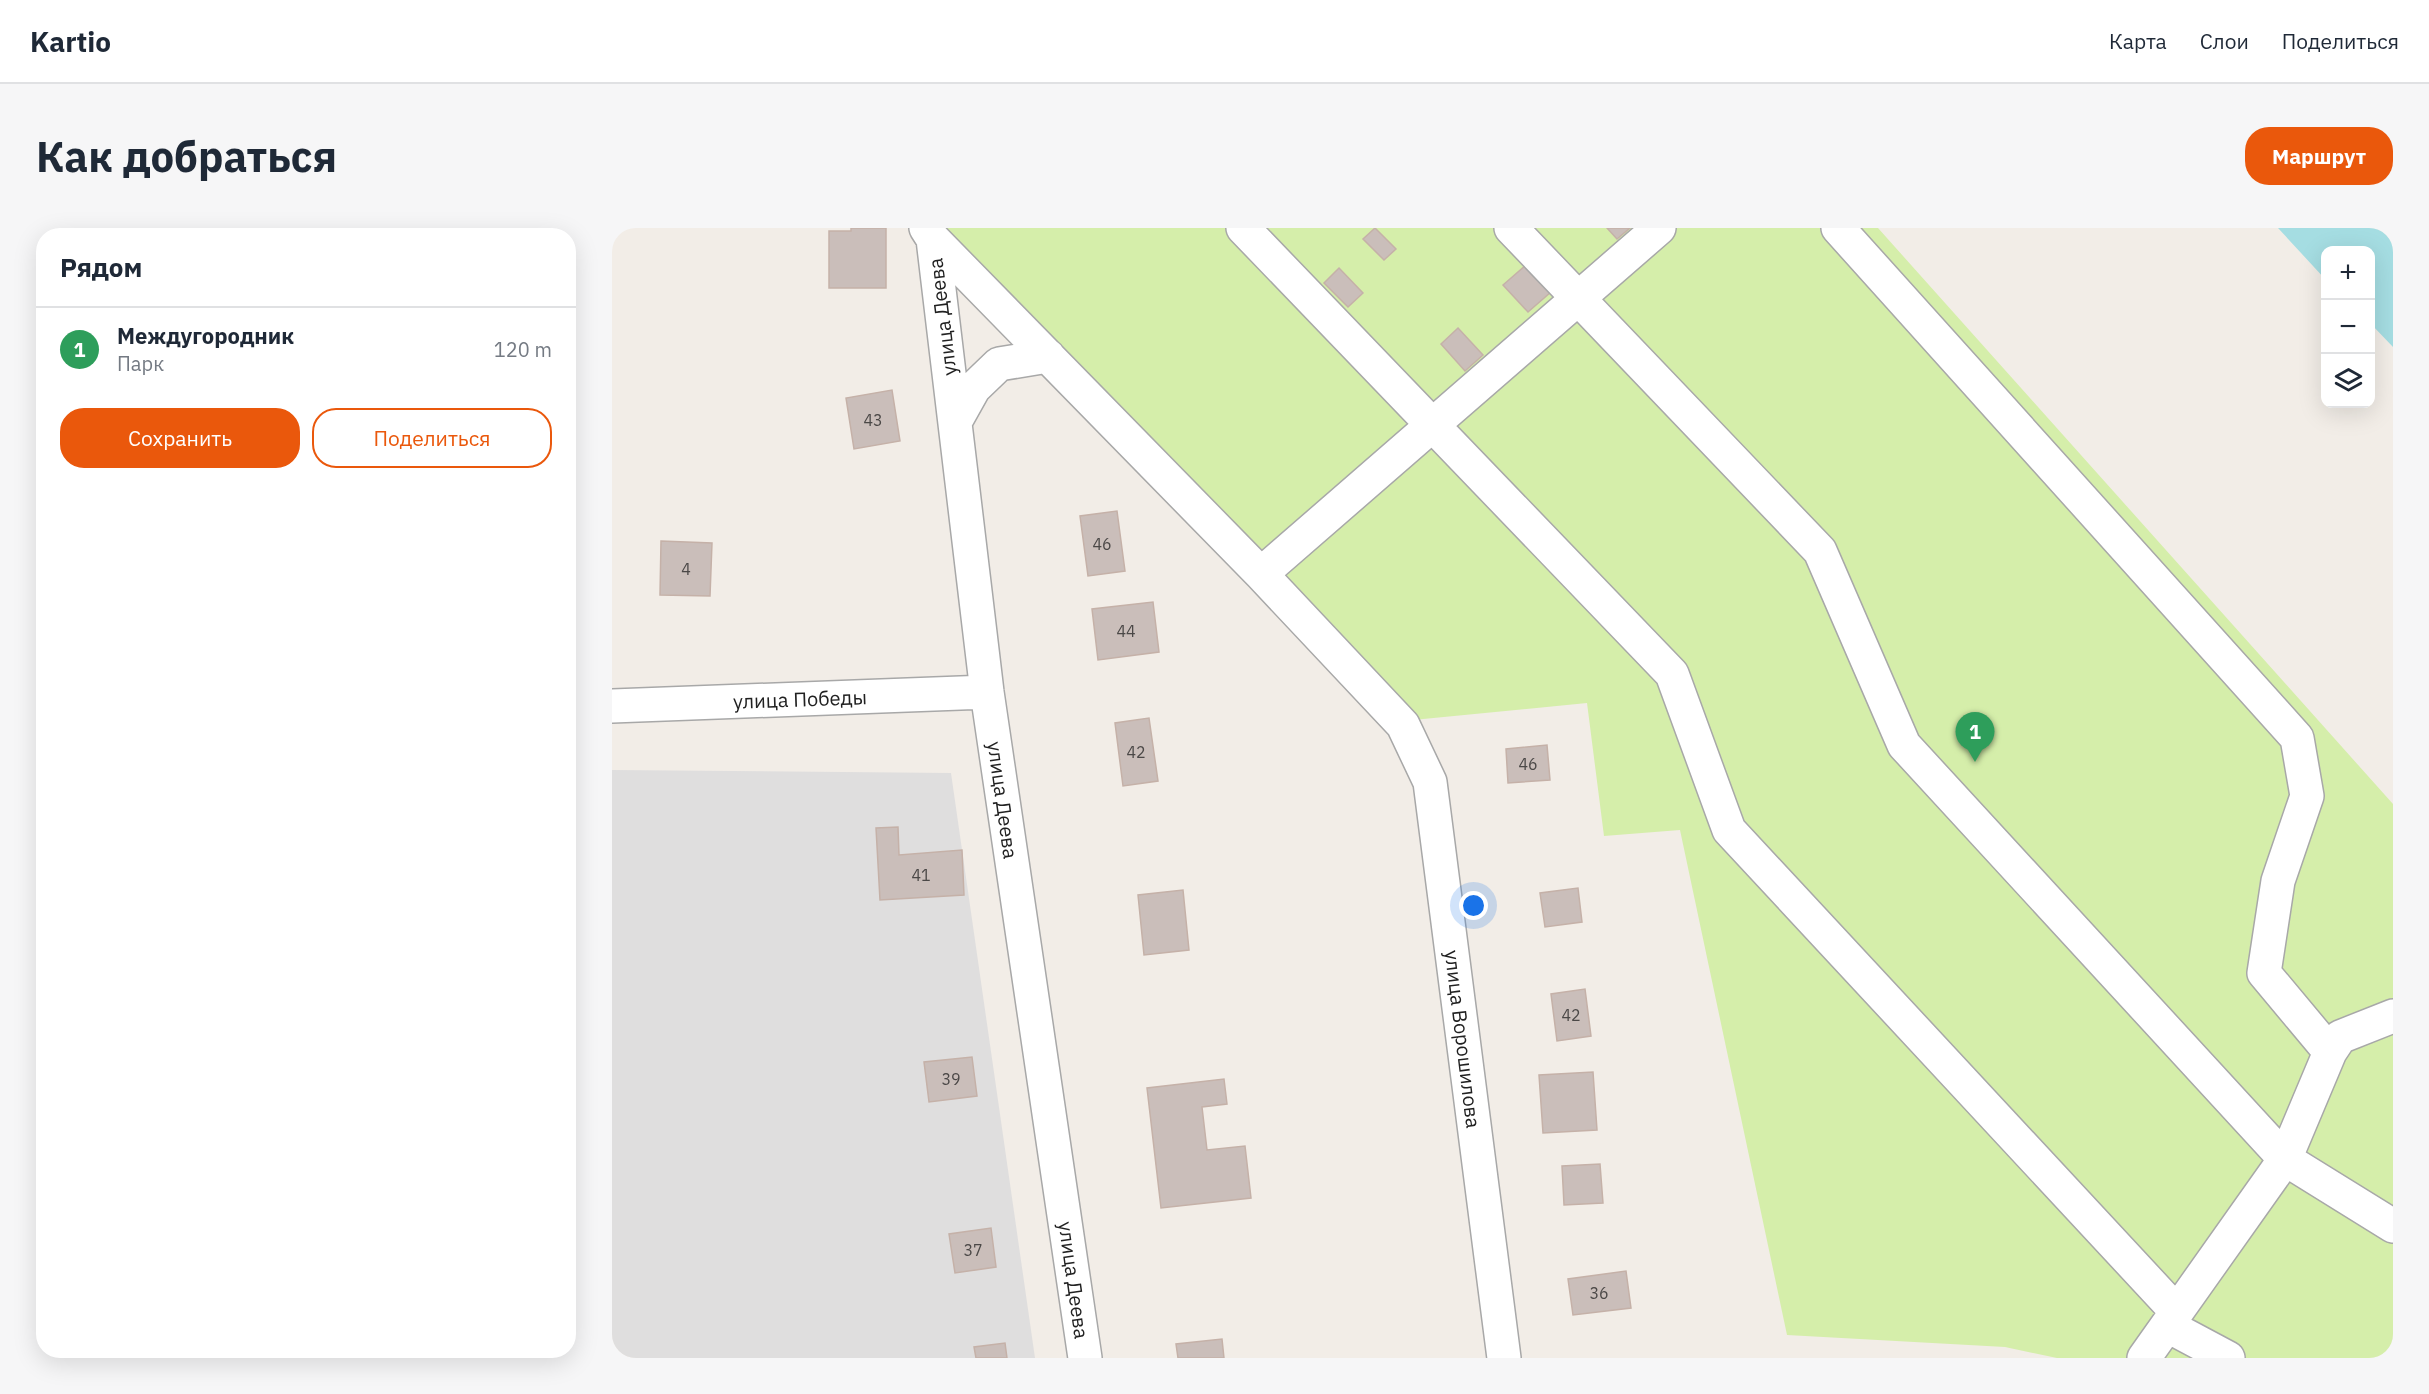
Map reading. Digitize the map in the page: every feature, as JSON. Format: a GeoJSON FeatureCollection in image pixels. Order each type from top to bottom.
{"type":"FeatureCollection","features":[{"type":"Feature","properties":{"kind":"street"},"geometry":{"type":"LineString","coordinates":[[1243,228],[1672,674],[1729,830],[2173,1319],[2229,1358]]}},
{"type":"Feature","properties":{"kind":"street"},"geometry":{"type":"LineString","coordinates":[[1511,228],[1820,551],[1904,745],[2285,1160],[2393,1226]]}},
{"type":"Feature","properties":{"kind":"street"},"geometry":{"type":"LineString","coordinates":[[1261,574],[1659,228]]}},
{"type":"Feature","properties":{"kind":"street"},"geometry":{"type":"LineString","coordinates":[[1838,228],[2297,738],[2307,796],[2278,881],[2264,973],[2330,1052]]}},
{"type":"Feature","properties":{"kind":"street","name":"улица Ворошилова"},"geometry":{"type":"LineString","coordinates":[[930,234],[1261,574],[1403,725],[1430,782],[1504,1358]]}},
{"type":"Feature","properties":{"kind":"street","name":"улица Деева"},"geometry":{"type":"LineString","coordinates":[[930,234],[987,692],[1085,1358]]}},
{"type":"Feature","properties":{"kind":"street"},"geometry":{"type":"LineString","coordinates":[[955,422],[974,388],[999,364],[1048,356]]}},
{"type":"Feature","properties":{"kind":"street","name":"улица Победы"},"geometry":{"type":"LineString","coordinates":[[612,706],[987,692]]}},
{"type":"Feature","properties":{"kind":"street"},"geometry":{"type":"LineString","coordinates":[[2144,1358],[2285,1160],[2330,1052],[2340,1037],[2393,1016]]}},
{"type":"Feature","properties":{"kind":"shaded area"},"geometry":{"type":"Polygon","coordinates":[[[612,770],[951,773],[1035,1358],[612,1358],[612,770]]]}},
{"type":"Feature","properties":{"kind":"green space"},"geometry":{"type":"Polygon","coordinates":[[[919,228],[1878,228],[2393,804],[2393,1358],[2057,1358],[2005,1347],[1787,1335],[1680,830],[1604,836],[1587,703],[1413,720],[919,228]]]}},
{"type":"Feature","properties":{"kind":"water"},"geometry":{"type":"Polygon","coordinates":[[[2278,228],[2393,228],[2393,347],[2375,328],[2375,246],[2321,246],[2321,275],[2278,228]]]}},
{"type":"Feature","properties":{"kind":"building"},"geometry":{"type":"Polygon","coordinates":[[[851,228],[886,228],[886,288],[829,288],[829,231],[851,231],[851,228]]]}},
{"type":"Feature","properties":{"kind":"building"},"geometry":{"type":"Polygon","coordinates":[[[1375,228],[1396,249],[1384,260],[1363,239],[1375,228]]]}},
{"type":"Feature","properties":{"kind":"building"},"geometry":{"type":"Polygon","coordinates":[[[1607,228],[1630,228],[1617,239],[1607,228]]]}},
{"type":"Feature","properties":{"kind":"building"},"geometry":{"type":"Polygon","coordinates":[[[1526,265],[1551,292],[1528,312],[1503,285],[1526,265]]]}},
{"type":"Feature","properties":{"kind":"building"},"geometry":{"type":"Polygon","coordinates":[[[1339,268],[1363,293],[1348,307],[1324,283],[1339,268]]]}},
{"type":"Feature","properties":{"kind":"building"},"geometry":{"type":"Polygon","coordinates":[[[1458,328],[1483,355],[1465,371],[1441,344],[1458,328]]]}},
{"type":"Feature","properties":{"kind":"building"},"geometry":{"type":"Polygon","coordinates":[[[892,390],[900,441],[854,449],[846,398],[892,390]]]}},
{"type":"Feature","properties":{"kind":"building"},"geometry":{"type":"Polygon","coordinates":[[[1117,511],[1125,571],[1088,576],[1080,516],[1117,511]]]}},
{"type":"Feature","properties":{"kind":"building"},"geometry":{"type":"Polygon","coordinates":[[[661,541],[712,543],[710,596],[660,595],[661,541]]]}},
{"type":"Feature","properties":{"kind":"building"},"geometry":{"type":"Polygon","coordinates":[[[1153,602],[1159,652],[1098,660],[1092,609],[1153,602]]]}},
{"type":"Feature","properties":{"kind":"building"},"geometry":{"type":"Polygon","coordinates":[[[1149,718],[1158,781],[1123,786],[1115,723],[1149,718]]]}},
{"type":"Feature","properties":{"kind":"building"},"geometry":{"type":"Polygon","coordinates":[[[1547,745],[1550,780],[1508,783],[1506,749],[1547,745]]]}},
{"type":"Feature","properties":{"kind":"building"},"geometry":{"type":"Polygon","coordinates":[[[898,827],[899,855],[962,850],[964,895],[880,900],[876,828],[898,827]]]}},
{"type":"Feature","properties":{"kind":"building"},"geometry":{"type":"Polygon","coordinates":[[[1578,888],[1582,922],[1545,927],[1540,893],[1578,888]]]}},
{"type":"Feature","properties":{"kind":"building"},"geometry":{"type":"Polygon","coordinates":[[[1183,890],[1189,950],[1144,955],[1138,895],[1183,890]]]}},
{"type":"Feature","properties":{"kind":"building"},"geometry":{"type":"Polygon","coordinates":[[[1585,989],[1591,1036],[1557,1041],[1551,994],[1585,989]]]}},
{"type":"Feature","properties":{"kind":"building"},"geometry":{"type":"Polygon","coordinates":[[[972,1057],[977,1096],[929,1102],[924,1062],[972,1057]]]}},
{"type":"Feature","properties":{"kind":"building"},"geometry":{"type":"Polygon","coordinates":[[[1593,1072],[1597,1130],[1543,1133],[1539,1075],[1593,1072]]]}},
{"type":"Feature","properties":{"kind":"building"},"geometry":{"type":"Polygon","coordinates":[[[1224,1079],[1227,1104],[1202,1107],[1207,1150],[1245,1146],[1251,1198],[1161,1208],[1147,1088],[1224,1079]]]}},
{"type":"Feature","properties":{"kind":"building"},"geometry":{"type":"Polygon","coordinates":[[[1600,1164],[1603,1203],[1564,1205],[1562,1166],[1600,1164]]]}},
{"type":"Feature","properties":{"kind":"building"},"geometry":{"type":"Polygon","coordinates":[[[991,1228],[996,1267],[955,1273],[949,1234],[991,1228]]]}},
{"type":"Feature","properties":{"kind":"building"},"geometry":{"type":"Polygon","coordinates":[[[1626,1271],[1631,1308],[1573,1315],[1568,1279],[1626,1271]]]}},
{"type":"Feature","properties":{"kind":"building"},"geometry":{"type":"Polygon","coordinates":[[[1222,1339],[1224,1358],[1178,1358],[1176,1344],[1222,1339]]]}},
{"type":"Feature","properties":{"kind":"building"},"geometry":{"type":"Polygon","coordinates":[[[1005,1343],[1007,1358],[976,1358],[974,1347],[1005,1343]]]}},
{"type":"Feature","properties":{"kind":"place","name":"Междугородник"},"geometry":{"type":"Point","coordinates":[1975,762]}}]}
